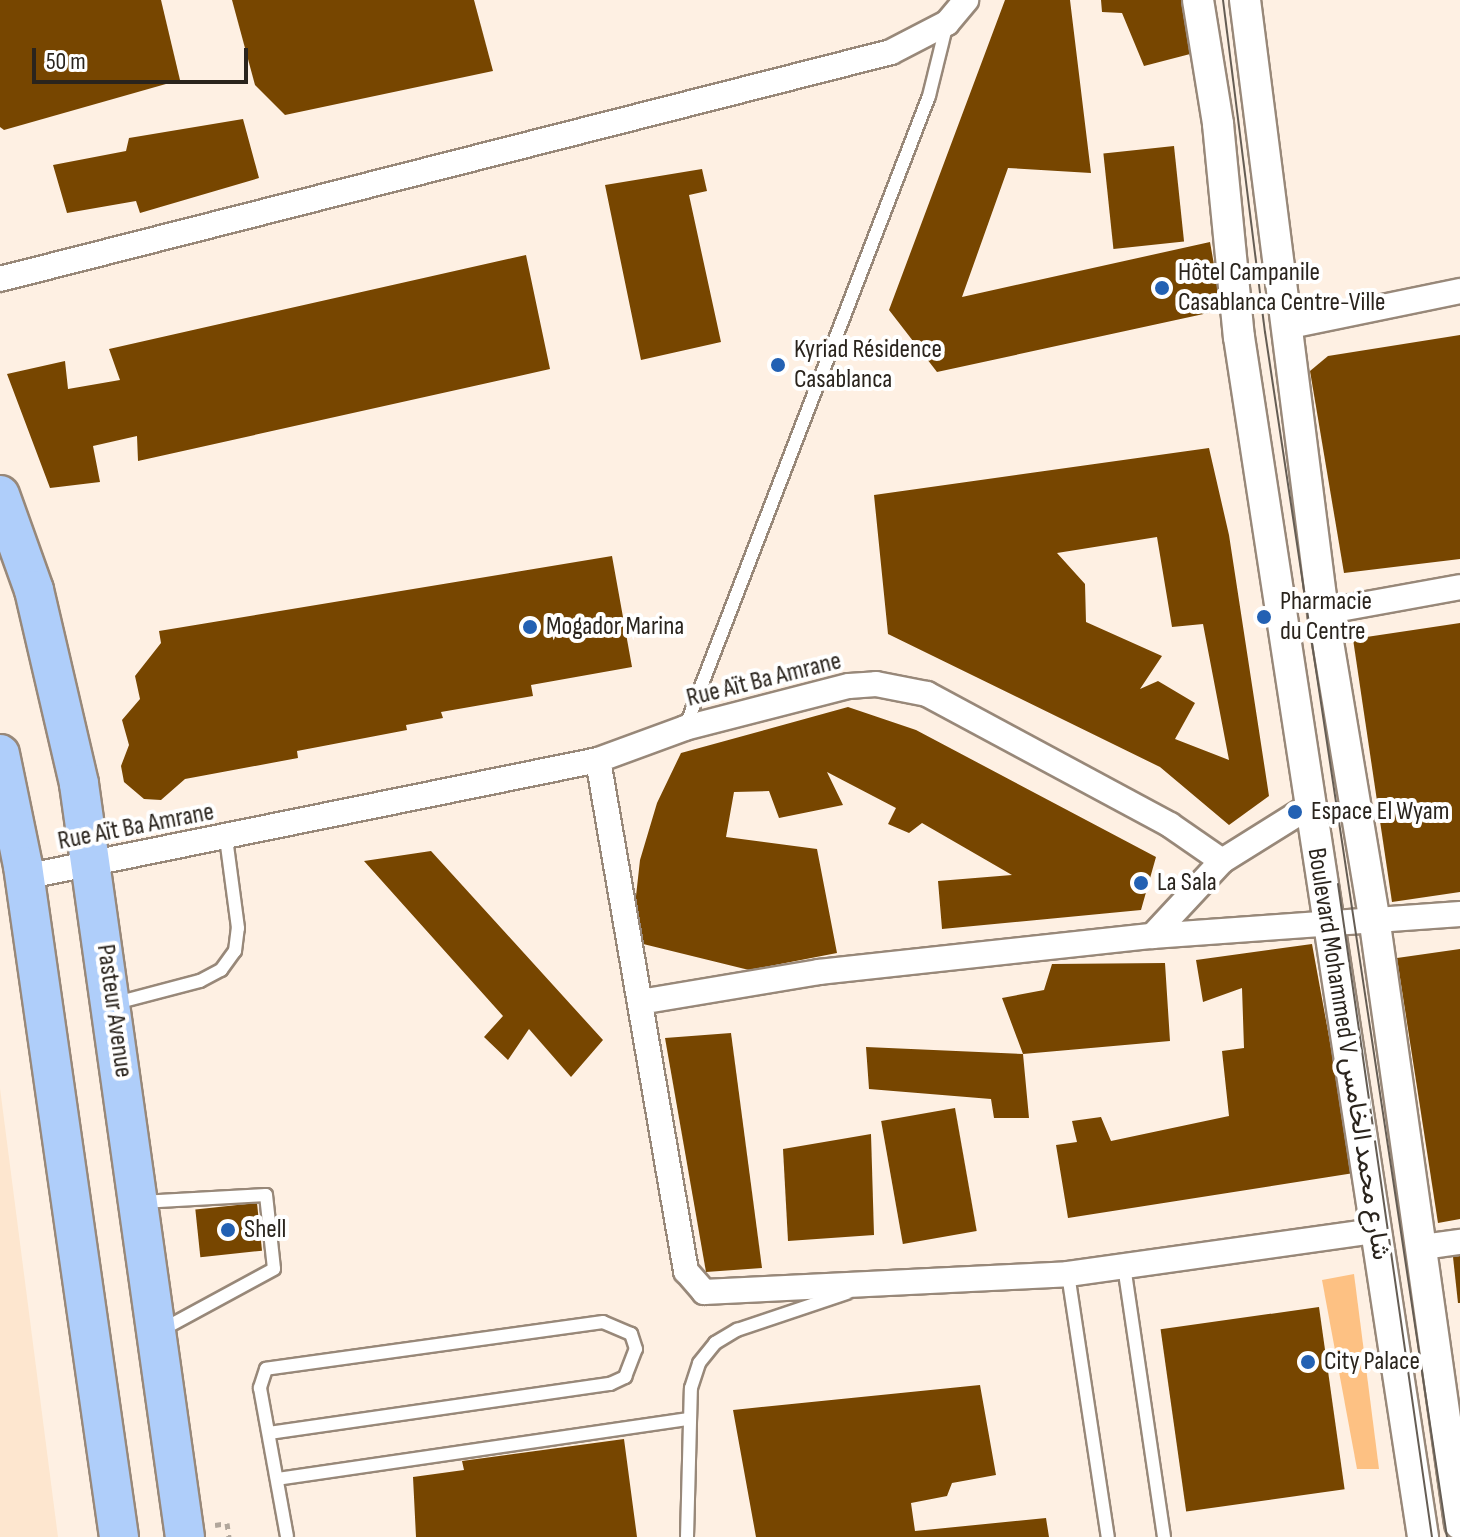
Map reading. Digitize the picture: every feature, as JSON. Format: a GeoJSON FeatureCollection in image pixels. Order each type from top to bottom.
{"type":"FeatureCollection","features":[{"type":"Feature","properties":{"kind":"main road","name":"Pasteur Avenue"},"geometry":{"type":"LineString","coordinates":[[0,495],[34,590],[94,866],[185,1537]]}},
{"type":"Feature","properties":{"kind":"main road"},"geometry":{"type":"LineString","coordinates":[[0,754],[24,877],[119,1537]]}},
{"type":"Feature","properties":{"kind":"street"},"geometry":{"type":"LineString","coordinates":[[0,279],[891,52],[947,23],[966,0]]}},
{"type":"Feature","properties":{"kind":"street","name":"Boulevard Mohammed V شارع محمد الخامس"},"geometry":{"type":"LineString","coordinates":[[1198,0],[1218,124],[1239,337],[1423,1537]]}},
{"type":"Feature","properties":{"kind":"street","name":"Boulevard Mohammed V شارع محمد الخامس"},"geometry":{"type":"LineString","coordinates":[[1245,0],[1323,612],[1375,924],[1460,1524]]}},
{"type":"Feature","properties":{"kind":"street"},"geometry":{"type":"LineString","coordinates":[[1285,327],[1460,291]]}},
{"type":"Feature","properties":{"kind":"street"},"geometry":{"type":"LineString","coordinates":[[1323,612],[1460,587]]}},
{"type":"Feature","properties":{"kind":"street","name":"Rue Aït Ba Amrane"},"geometry":{"type":"LineString","coordinates":[[24,877],[94,866],[598,760],[685,728],[849,686],[900,686],[927,694],[1148,813],[1222,861]]}},
{"type":"Feature","properties":{"kind":"street"},"geometry":{"type":"LineString","coordinates":[[598,760],[692,1284],[718,1294],[1068,1274],[1375,1231]]}},
{"type":"Feature","properties":{"kind":"street"},"geometry":{"type":"LineString","coordinates":[[1152,936],[1222,861],[1310,806]]}},
{"type":"Feature","properties":{"kind":"street"},"geometry":{"type":"LineString","coordinates":[[640,1002],[819,972],[1152,936],[1330,923],[1375,924],[1460,914]]}},
{"type":"Feature","properties":{"kind":"street"},"geometry":{"type":"LineString","coordinates":[[1423,1247],[1460,1242]]}},
{"type":"Feature","properties":{"kind":"lane"},"geometry":{"type":"LineString","coordinates":[[685,728],[929,96],[947,23]]}},
{"type":"Feature","properties":{"kind":"lane"},"geometry":{"type":"LineString","coordinates":[[113,1004],[200,981],[228,961],[238,928],[226,838]]}},
{"type":"Feature","properties":{"kind":"lane"},"geometry":{"type":"LineString","coordinates":[[140,1202],[266,1195],[274,1269],[157,1332]]}},
{"type":"Feature","properties":{"kind":"lane"},"geometry":{"type":"LineString","coordinates":[[1124,1266],[1164,1537]]}},
{"type":"Feature","properties":{"kind":"lane"},"geometry":{"type":"LineString","coordinates":[[1068,1274],[1108,1537]]}},
{"type":"Feature","properties":{"kind":"lane"},"geometry":{"type":"LineString","coordinates":[[687,1537],[691,1388],[699,1363],[715,1343],[737,1330],[869,1285]]}},
{"type":"Feature","properties":{"kind":"lane"},"geometry":{"type":"LineString","coordinates":[[269,1433],[610,1384],[625,1377],[636,1349],[631,1334],[603,1322],[275,1365],[260,1378],[269,1433],[287,1537]]}},
{"type":"Feature","properties":{"kind":"lane"},"geometry":{"type":"LineString","coordinates":[[277,1479],[690,1419]]}},
{"type":"Feature","properties":{"kind":"shaded area"},"geometry":{"type":"Polygon","coordinates":[[[0,1088],[58,1537],[0,1537],[0,1088]]]}},
{"type":"Feature","properties":{"kind":"shaded area"},"geometry":{"type":"Polygon","coordinates":[[[1354,1274],[1379,1469],[1357,1469],[1322,1280],[1354,1274]]]}},
{"type":"Feature","properties":{"kind":"building"},"geometry":{"type":"Polygon","coordinates":[[[0,0],[161,0],[180,80],[4,130],[0,127],[0,0]]]}},
{"type":"Feature","properties":{"kind":"building"},"geometry":{"type":"Polygon","coordinates":[[[232,0],[474,0],[493,71],[285,115],[255,85],[232,0]]]}},
{"type":"Feature","properties":{"kind":"building"},"geometry":{"type":"Polygon","coordinates":[[[1005,0],[1070,0],[1091,173],[1008,168],[962,297],[1210,242],[1222,310],[937,372],[889,310],[1005,0]]]}},
{"type":"Feature","properties":{"kind":"building"},"geometry":{"type":"Polygon","coordinates":[[[1101,0],[1186,0],[1194,53],[1144,66],[1122,13],[1102,12],[1101,0]]]}},
{"type":"Feature","properties":{"kind":"building"},"geometry":{"type":"Polygon","coordinates":[[[243,119],[259,178],[140,213],[136,201],[67,213],[53,165],[126,151],[129,138],[243,119]]]}},
{"type":"Feature","properties":{"kind":"building"},"geometry":{"type":"Polygon","coordinates":[[[1174,146],[1184,241],[1113,249],[1103,153],[1174,146]]]}},
{"type":"Feature","properties":{"kind":"building"},"geometry":{"type":"Polygon","coordinates":[[[702,169],[707,191],[689,195],[721,342],[641,360],[605,185],[702,169]]]}},
{"type":"Feature","properties":{"kind":"building"},"geometry":{"type":"Polygon","coordinates":[[[526,255],[550,369],[138,461],[137,436],[93,446],[100,482],[50,488],[7,374],[65,361],[68,389],[120,380],[109,349],[526,255]]]}},
{"type":"Feature","properties":{"kind":"building"},"geometry":{"type":"Polygon","coordinates":[[[1460,335],[1460,559],[1344,573],[1310,371],[1328,356],[1460,335]]]}},
{"type":"Feature","properties":{"kind":"building"},"geometry":{"type":"Polygon","coordinates":[[[1209,448],[1229,535],[1269,796],[1229,825],[1160,767],[888,634],[874,495],[1209,448]],[[1157,537],[1057,553],[1085,584],[1086,622],[1162,656],[1140,689],[1158,681],[1195,703],[1175,739],[1229,760],[1203,624],[1172,627],[1157,537]]]}},
{"type":"Feature","properties":{"kind":"building"},"geometry":{"type":"Polygon","coordinates":[[[612,556],[632,667],[531,685],[533,696],[441,712],[443,718],[406,725],[407,730],[297,751],[298,758],[185,779],[161,800],[144,799],[124,782],[121,766],[129,745],[122,720],[140,699],[135,676],[161,643],[159,631],[612,556]]]}},
{"type":"Feature","properties":{"kind":"building"},"geometry":{"type":"Polygon","coordinates":[[[1460,623],[1460,892],[1392,902],[1353,639],[1460,623]]]}},
{"type":"Feature","properties":{"kind":"building"},"geometry":{"type":"Polygon","coordinates":[[[848,707],[916,730],[1156,857],[1141,910],[942,929],[938,881],[1012,875],[922,823],[909,833],[888,824],[896,808],[827,772],[843,805],[779,818],[769,791],[734,792],[726,837],[817,849],[837,953],[749,970],[631,941],[640,860],[657,803],[681,753],[848,707]]]}},
{"type":"Feature","properties":{"kind":"building"},"geometry":{"type":"Polygon","coordinates":[[[431,851],[603,1040],[571,1077],[529,1029],[508,1060],[484,1037],[503,1016],[364,861],[431,851]]]}},
{"type":"Feature","properties":{"kind":"building"},"geometry":{"type":"Polygon","coordinates":[[[1312,944],[1354,1173],[1068,1218],[1056,1145],[1077,1142],[1072,1121],[1101,1117],[1111,1141],[1229,1116],[1222,1051],[1244,1048],[1242,988],[1203,1002],[1196,960],[1312,944]]]}},
{"type":"Feature","properties":{"kind":"building"},"geometry":{"type":"Polygon","coordinates":[[[1460,949],[1460,1219],[1438,1223],[1397,958],[1460,949]]]}},
{"type":"Feature","properties":{"kind":"building"},"geometry":{"type":"Polygon","coordinates":[[[1165,963],[1170,1041],[1023,1054],[1002,998],[1044,990],[1052,964],[1165,963]]]}},
{"type":"Feature","properties":{"kind":"building"},"geometry":{"type":"Polygon","coordinates":[[[731,1033],[762,1268],[706,1272],[665,1038],[731,1033]]]}},
{"type":"Feature","properties":{"kind":"building"},"geometry":{"type":"Polygon","coordinates":[[[866,1047],[1023,1054],[1029,1118],[994,1118],[991,1099],[869,1089],[866,1047]]]}},
{"type":"Feature","properties":{"kind":"building"},"geometry":{"type":"Polygon","coordinates":[[[955,1108],[977,1231],[903,1244],[881,1121],[955,1108]]]}},
{"type":"Feature","properties":{"kind":"building"},"geometry":{"type":"Polygon","coordinates":[[[871,1134],[874,1235],[788,1241],[783,1149],[871,1134]]]}},
{"type":"Feature","properties":{"kind":"building","name":"Shell"},"geometry":{"type":"Polygon","coordinates":[[[257,1203],[262,1251],[200,1257],[195,1209],[257,1203]]]}},
{"type":"Feature","properties":{"kind":"building"},"geometry":{"type":"Polygon","coordinates":[[[1460,1256],[1460,1303],[1458,1303],[1453,1257],[1460,1256]]]}},
{"type":"Feature","properties":{"kind":"building"},"geometry":{"type":"Polygon","coordinates":[[[1319,1307],[1345,1489],[1186,1511],[1161,1329],[1319,1307]]]}},
{"type":"Feature","properties":{"kind":"building"},"geometry":{"type":"Polygon","coordinates":[[[980,1385],[996,1475],[952,1483],[947,1496],[911,1503],[915,1531],[1046,1518],[1049,1537],[756,1537],[733,1410],[980,1385]]]}},
{"type":"Feature","properties":{"kind":"building"},"geometry":{"type":"Polygon","coordinates":[[[624,1439],[637,1537],[416,1537],[413,1477],[464,1470],[462,1461],[624,1439]]]}},
{"type":"Feature","properties":{"kind":"tram line"},"geometry":{"type":"LineString","coordinates":[[1223,0],[1265,332],[1447,1537]]}},
{"type":"Feature","properties":{"kind":"tram line"},"geometry":{"type":"LineString","coordinates":[[1338,884],[1432,1537]]}},
{"type":"Feature","properties":{"kind":"place","name":"Hôtel Campanile Casablanca Centre-Ville"},"geometry":{"type":"Point","coordinates":[1162,288]}},
{"type":"Feature","properties":{"kind":"place","name":"Kyriad Résidence Casablanca"},"geometry":{"type":"Point","coordinates":[778,365]}},
{"type":"Feature","properties":{"kind":"place","name":"Pharmacie du Centre"},"geometry":{"type":"Point","coordinates":[1264,617]}},
{"type":"Feature","properties":{"kind":"place","name":"Mogador Marina"},"geometry":{"type":"Point","coordinates":[530,627]}},
{"type":"Feature","properties":{"kind":"place","name":"Espace El Wyam"},"geometry":{"type":"Point","coordinates":[1295,812]}},
{"type":"Feature","properties":{"kind":"place","name":"La Sala"},"geometry":{"type":"Point","coordinates":[1141,883]}},
{"type":"Feature","properties":{"kind":"place","name":"Shell"},"geometry":{"type":"Point","coordinates":[228,1230]}},
{"type":"Feature","properties":{"kind":"place","name":"City Palace"},"geometry":{"type":"Point","coordinates":[1308,1362]}}]}
